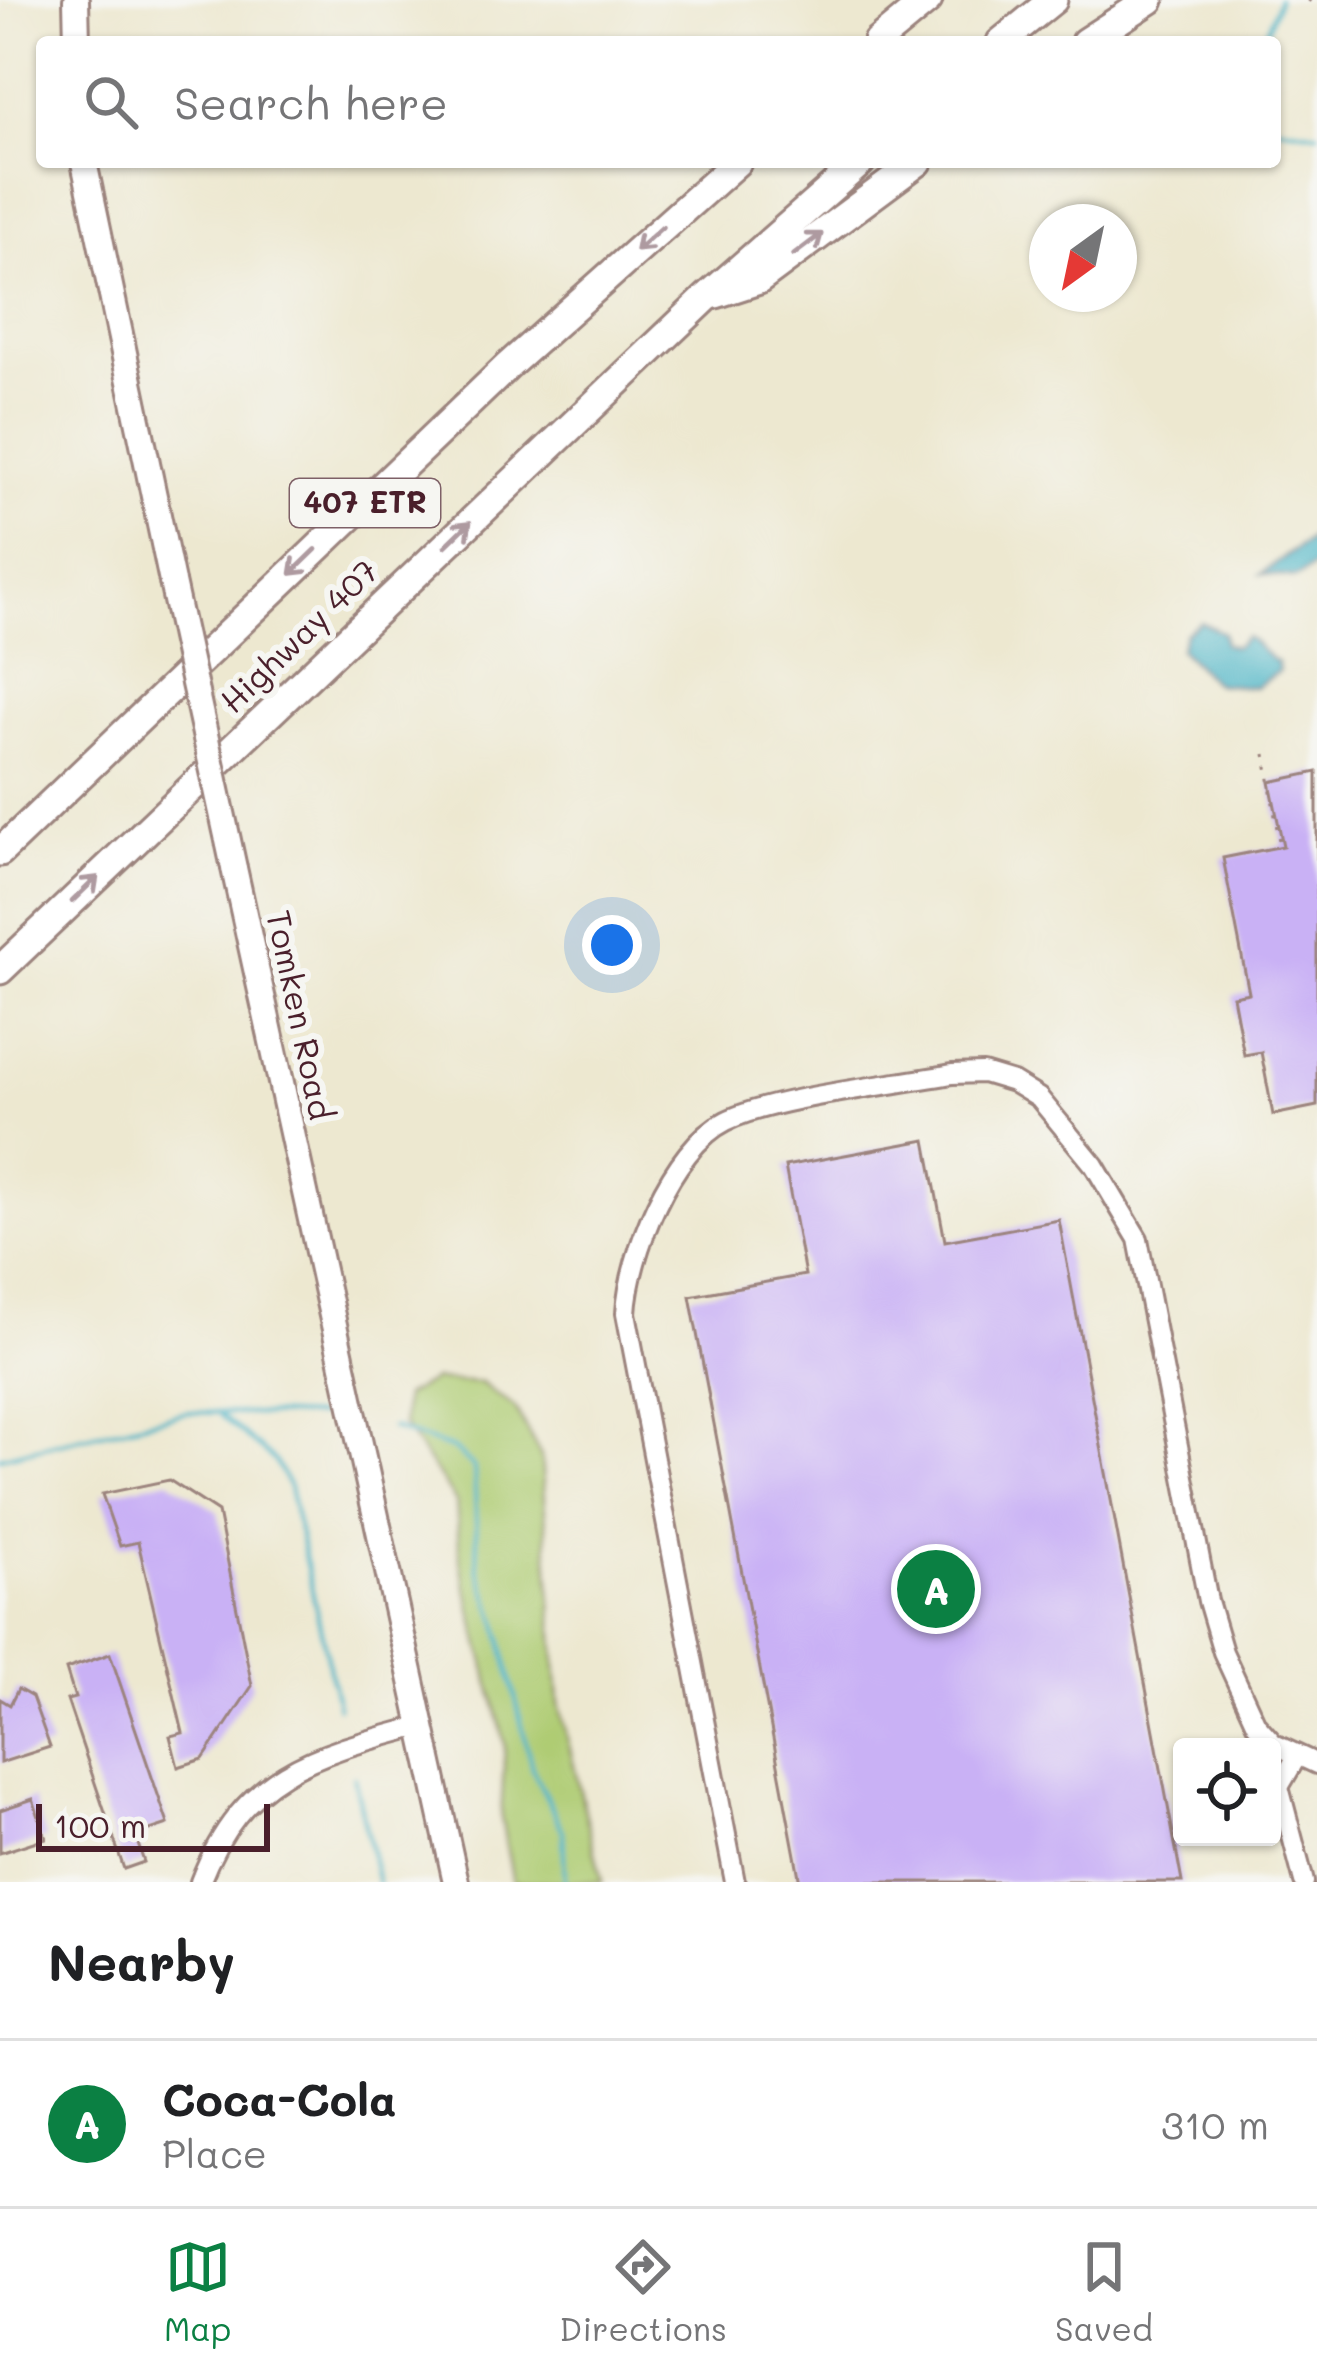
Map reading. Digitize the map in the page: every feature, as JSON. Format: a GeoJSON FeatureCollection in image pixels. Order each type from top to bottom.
{"type":"FeatureCollection","features":[{"type":"Feature","properties":{"kind":"highway"},"geometry":{"type":"LineString","coordinates":[[884,36],[928,0]]}},
{"type":"Feature","properties":{"kind":"highway"},"geometry":{"type":"LineString","coordinates":[[1008,36],[1053,0]]}},
{"type":"Feature","properties":{"kind":"highway"},"geometry":{"type":"LineString","coordinates":[[1094,36],[1150,0]]}},
{"type":"Feature","properties":{"kind":"highway","name":"Highway 407"},"geometry":{"type":"LineString","coordinates":[[0,852],[509,365],[730,168]]}},
{"type":"Feature","properties":{"kind":"highway","name":"Highway 407"},"geometry":{"type":"LineString","coordinates":[[0,970],[706,298],[854,168]]}},
{"type":"Feature","properties":{"kind":"highway"},"geometry":{"type":"LineString","coordinates":[[706,298],[759,280],[910,168]]}},
{"type":"Feature","properties":{"kind":"main road"},"geometry":{"type":"LineString","coordinates":[[76,0],[77,36]]}},
{"type":"Feature","properties":{"kind":"main road","name":"Tomken Road"},"geometry":{"type":"LineString","coordinates":[[85,168],[456,1882]]}},
{"type":"Feature","properties":{"kind":"street"},"geometry":{"type":"LineString","coordinates":[[735,1882],[626,1312],[635,1255],[654,1210],[704,1137],[745,1114],[952,1074],[983,1073],[1013,1082],[1039,1098],[1094,1165],[1138,1239],[1223,1652],[1256,1724],[1296,1758],[1317,1764]]}},
{"type":"Feature","properties":{"kind":"street"},"geometry":{"type":"LineString","coordinates":[[200,1882],[244,1805],[289,1768],[421,1726]]}},
{"type":"Feature","properties":{"kind":"street"},"geometry":{"type":"LineString","coordinates":[[1296,1758],[1280,1787],[1304,1882]]}},
{"type":"Feature","properties":{"kind":"path"},"geometry":{"type":"LineString","coordinates":[[1308,0],[1317,4]]}},
{"type":"Feature","properties":{"kind":"path"},"geometry":{"type":"LineString","coordinates":[[1265,754],[1279,841]]}},
{"type":"Feature","properties":{"kind":"green space"},"geometry":{"type":"Polygon","coordinates":[[[434,1380],[481,1383],[515,1408],[541,1457],[559,1703],[602,1882],[513,1882],[501,1818],[505,1745],[460,1561],[456,1502],[403,1425],[404,1396],[434,1380]]]}},
{"type":"Feature","properties":{"kind":"water"},"geometry":{"type":"Polygon","coordinates":[[[1317,534],[1317,565],[1295,578],[1261,574],[1317,534]]]}},
{"type":"Feature","properties":{"kind":"water"},"geometry":{"type":"Polygon","coordinates":[[[1201,622],[1223,633],[1224,644],[1235,647],[1246,637],[1277,662],[1279,671],[1255,687],[1216,684],[1180,649],[1185,633],[1201,622]]]}},
{"type":"Feature","properties":{"kind":"building"},"geometry":{"type":"Polygon","coordinates":[[[1317,772],[1317,1106],[1273,1115],[1261,1052],[1244,1055],[1233,996],[1249,993],[1223,858],[1283,846],[1270,782],[1317,772]]]}},
{"type":"Feature","properties":{"kind":"building"},"geometry":{"type":"Polygon","coordinates":[[[926,1140],[945,1241],[1059,1220],[1182,1882],[800,1882],[690,1296],[805,1275],[785,1166],[926,1140]]]}},
{"type":"Feature","properties":{"kind":"building"},"geometry":{"type":"Polygon","coordinates":[[[169,1480],[218,1512],[252,1686],[203,1759],[178,1767],[170,1736],[183,1733],[138,1542],[120,1546],[102,1494],[169,1480]]]}},
{"type":"Feature","properties":{"kind":"building"},"geometry":{"type":"Polygon","coordinates":[[[110,1654],[168,1824],[135,1835],[144,1862],[124,1869],[67,1700],[75,1698],[66,1669],[110,1654]]]}},
{"type":"Feature","properties":{"kind":"building"},"geometry":{"type":"Polygon","coordinates":[[[18,1689],[32,1697],[50,1747],[0,1763],[0,1699],[10,1705],[18,1689]]]}},
{"type":"Feature","properties":{"kind":"building"},"geometry":{"type":"Polygon","coordinates":[[[33,1799],[46,1838],[0,1853],[0,1810],[33,1799]]]}},
{"type":"Feature","properties":{"kind":"waterway"},"geometry":{"type":"LineString","coordinates":[[1265,36],[1278,0]]}},
{"type":"Feature","properties":{"kind":"waterway"},"geometry":{"type":"LineString","coordinates":[[1281,127],[1317,133]]}},
{"type":"Feature","properties":{"kind":"waterway"},"geometry":{"type":"LineString","coordinates":[[0,1457],[188,1412],[319,1416]]}},
{"type":"Feature","properties":{"kind":"waterway"},"geometry":{"type":"LineString","coordinates":[[221,1416],[275,1461],[289,1487],[338,1707]]}},
{"type":"Feature","properties":{"kind":"waterway"},"geometry":{"type":"LineString","coordinates":[[392,1428],[453,1449],[474,1468],[478,1568],[497,1620],[532,1768],[563,1831],[565,1882]]}},
{"type":"Feature","properties":{"kind":"waterway"},"geometry":{"type":"LineString","coordinates":[[354,1777],[378,1882]]}},
{"type":"Feature","properties":{"kind":"place","name":"Coca-Cola"},"geometry":{"type":"Point","coordinates":[936,1589]}}]}
